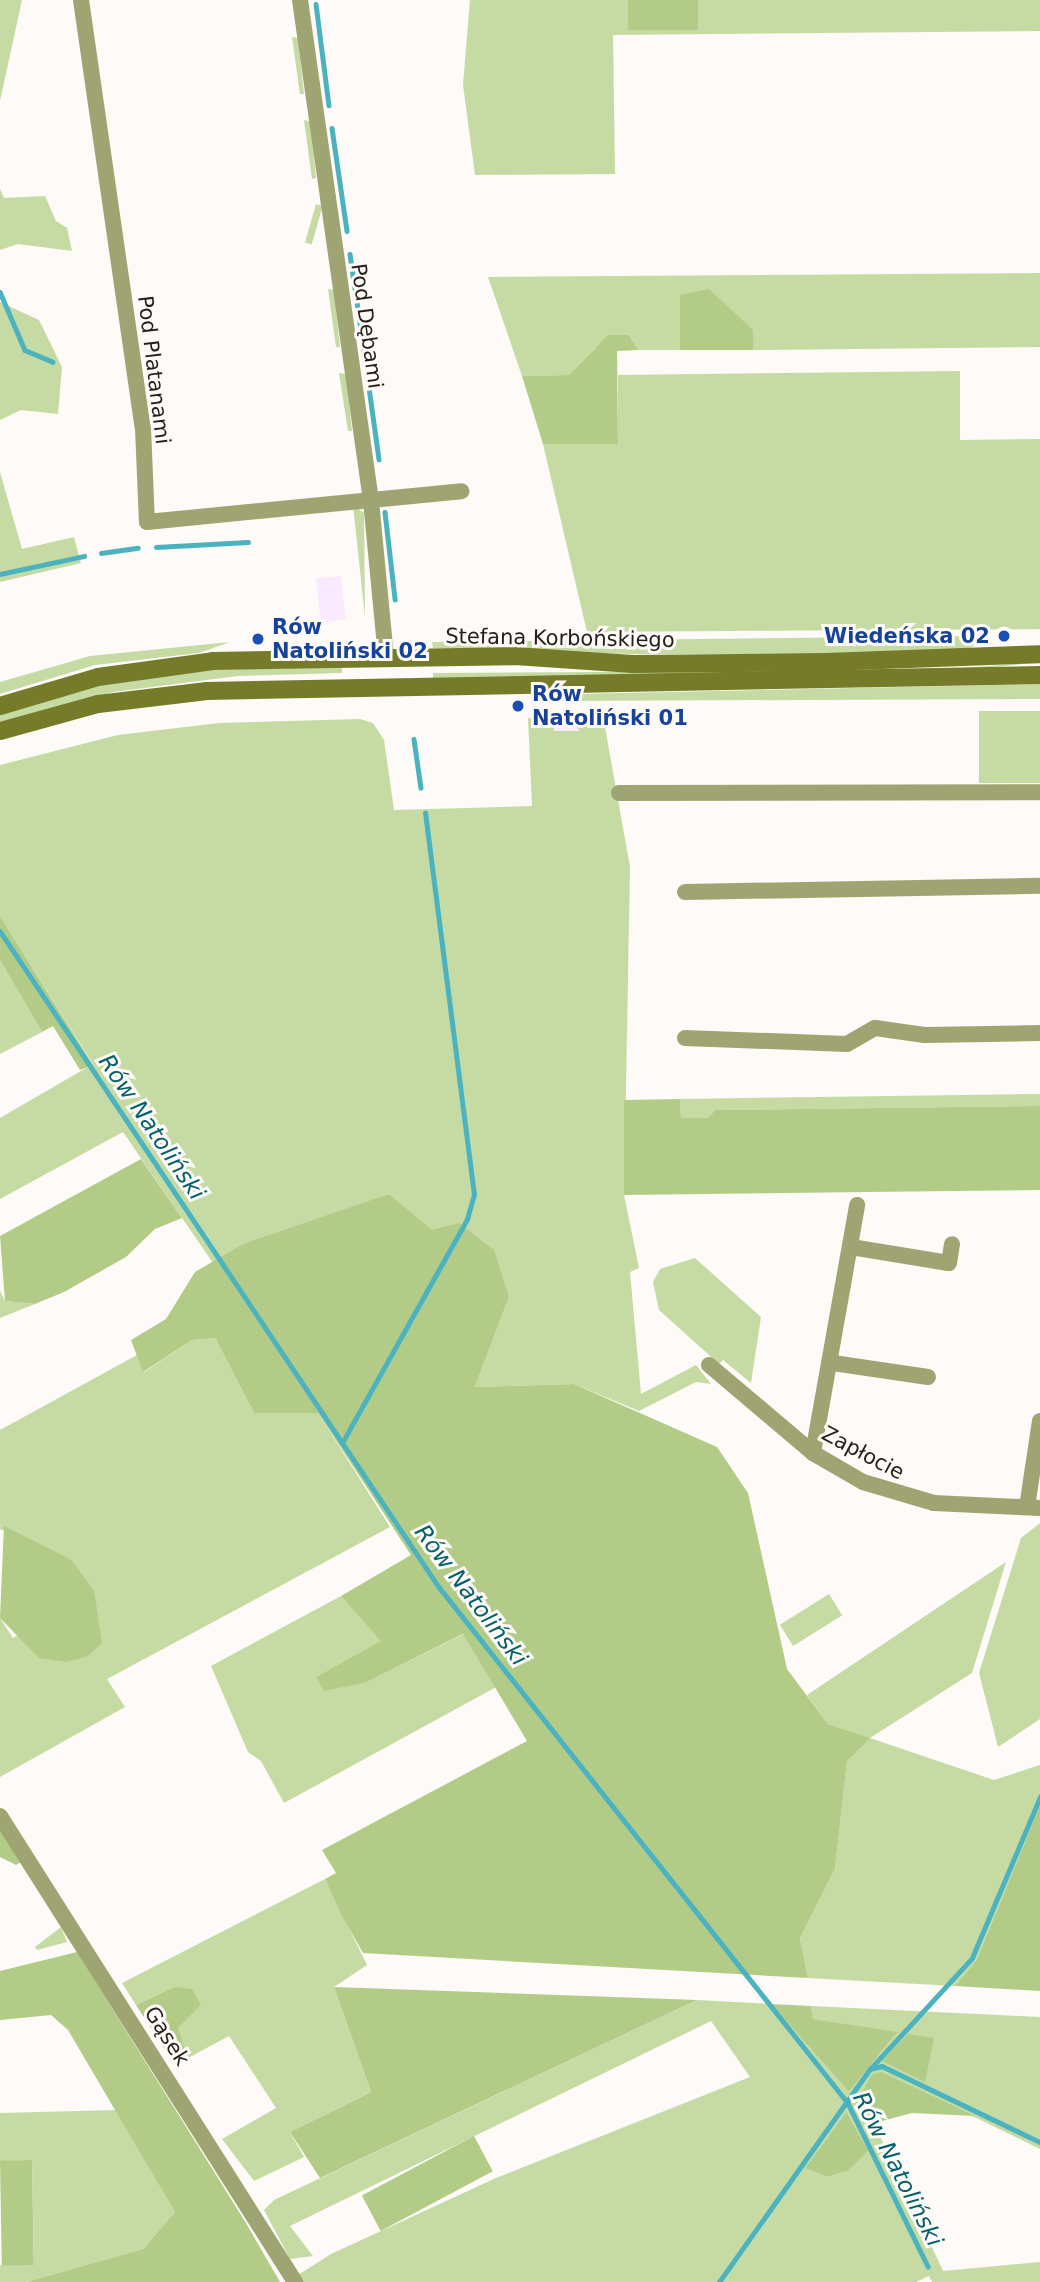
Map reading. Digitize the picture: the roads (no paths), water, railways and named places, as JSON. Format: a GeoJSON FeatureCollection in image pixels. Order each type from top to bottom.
{"type":"FeatureCollection","features":[{"type":"Feature","properties":{"kind":"street","name":"Pod Platanami"},"geometry":{"type":"LineString","coordinates":[[81,0],[143,428],[147,522],[371,501]]}},
{"type":"Feature","properties":{"kind":"street","name":"Pod Dębami"},"geometry":{"type":"LineString","coordinates":[[300,0],[371,501],[386,658]]}},
{"type":"Feature","properties":{"kind":"street"},"geometry":{"type":"LineString","coordinates":[[371,501],[461,491]]}},
{"type":"Feature","properties":{"kind":"street","name":"Stefana Korbońskiego"},"geometry":{"type":"LineString","coordinates":[[0,706],[98,677],[173,664],[515,656],[633,664],[1040,654]]}},
{"type":"Feature","properties":{"kind":"street"},"geometry":{"type":"LineString","coordinates":[[386,658],[390,689]]}},
{"type":"Feature","properties":{"kind":"street"},"geometry":{"type":"LineString","coordinates":[[0,731],[163,694],[1040,675]]}},
{"type":"Feature","properties":{"kind":"street"},"geometry":{"type":"LineString","coordinates":[[619,793],[1040,792]]}},
{"type":"Feature","properties":{"kind":"street"},"geometry":{"type":"LineString","coordinates":[[685,892],[1040,886]]}},
{"type":"Feature","properties":{"kind":"street"},"geometry":{"type":"LineString","coordinates":[[685,1038],[847,1044],[875,1028],[926,1035],[1040,1032]]}},
{"type":"Feature","properties":{"kind":"street"},"geometry":{"type":"LineString","coordinates":[[813,1453],[833,1363],[857,1205]]}},
{"type":"Feature","properties":{"kind":"street"},"geometry":{"type":"LineString","coordinates":[[851,1247],[948,1264],[952,1244]]}},
{"type":"Feature","properties":{"kind":"street"},"geometry":{"type":"LineString","coordinates":[[833,1363],[928,1377]]}},
{"type":"Feature","properties":{"kind":"street","name":"Zapłocie"},"geometry":{"type":"LineString","coordinates":[[709,1365],[813,1453],[911,1500],[1034,1507],[1040,1421]]}},
{"type":"Feature","properties":{"kind":"street","name":"Gąsek"},"geometry":{"type":"LineString","coordinates":[[0,1816],[295,2282]]}},
{"type":"Feature","properties":{"kind":"waterway"},"geometry":{"type":"LineString","coordinates":[[316,4],[329,105]]}},
{"type":"Feature","properties":{"kind":"waterway"},"geometry":{"type":"LineString","coordinates":[[332,128],[347,231]]}},
{"type":"Feature","properties":{"kind":"waterway"},"geometry":{"type":"LineString","coordinates":[[350,254],[365,357]]}},
{"type":"Feature","properties":{"kind":"waterway"},"geometry":{"type":"LineString","coordinates":[[0,292],[25,350],[53,362]]}},
{"type":"Feature","properties":{"kind":"waterway"},"geometry":{"type":"LineString","coordinates":[[368,380],[379,459]]}},
{"type":"Feature","properties":{"kind":"waterway"},"geometry":{"type":"LineString","coordinates":[[385,512],[395,599]]}},
{"type":"Feature","properties":{"kind":"waterway"},"geometry":{"type":"LineString","coordinates":[[156,547],[248,542]]}},
{"type":"Feature","properties":{"kind":"waterway"},"geometry":{"type":"LineString","coordinates":[[101,553],[138,548]]}},
{"type":"Feature","properties":{"kind":"waterway"},"geometry":{"type":"LineString","coordinates":[[0,574],[84,556]]}},
{"type":"Feature","properties":{"kind":"waterway"},"geometry":{"type":"LineString","coordinates":[[414,739],[421,788]]}},
{"type":"Feature","properties":{"kind":"waterway"},"geometry":{"type":"LineString","coordinates":[[342,1443],[467,1219],[474,1195],[425,813]]}},
{"type":"Feature","properties":{"kind":"waterway","name":"Rów Natoliński"},"geometry":{"type":"LineString","coordinates":[[0,931],[439,1587],[848,2103],[928,2266]]}},
{"type":"Feature","properties":{"kind":"waterway"},"geometry":{"type":"LineString","coordinates":[[871,2068],[972,1958],[1040,1797]]}},
{"type":"Feature","properties":{"kind":"waterway","name":"Rów Natoliński"},"geometry":{"type":"LineString","coordinates":[[719,2282],[870,2069],[882,2066],[1040,2142]]}},
{"type":"Feature","properties":{"kind":"place","name":"Wiedeńska 02"},"geometry":{"type":"Point","coordinates":[1004,636]}},
{"type":"Feature","properties":{"kind":"place","name":"Rów Natoliński 02"},"geometry":{"type":"Point","coordinates":[258,639]}},
{"type":"Feature","properties":{"kind":"place","name":"Rów Natoliński 01"},"geometry":{"type":"Point","coordinates":[518,706]}}]}
